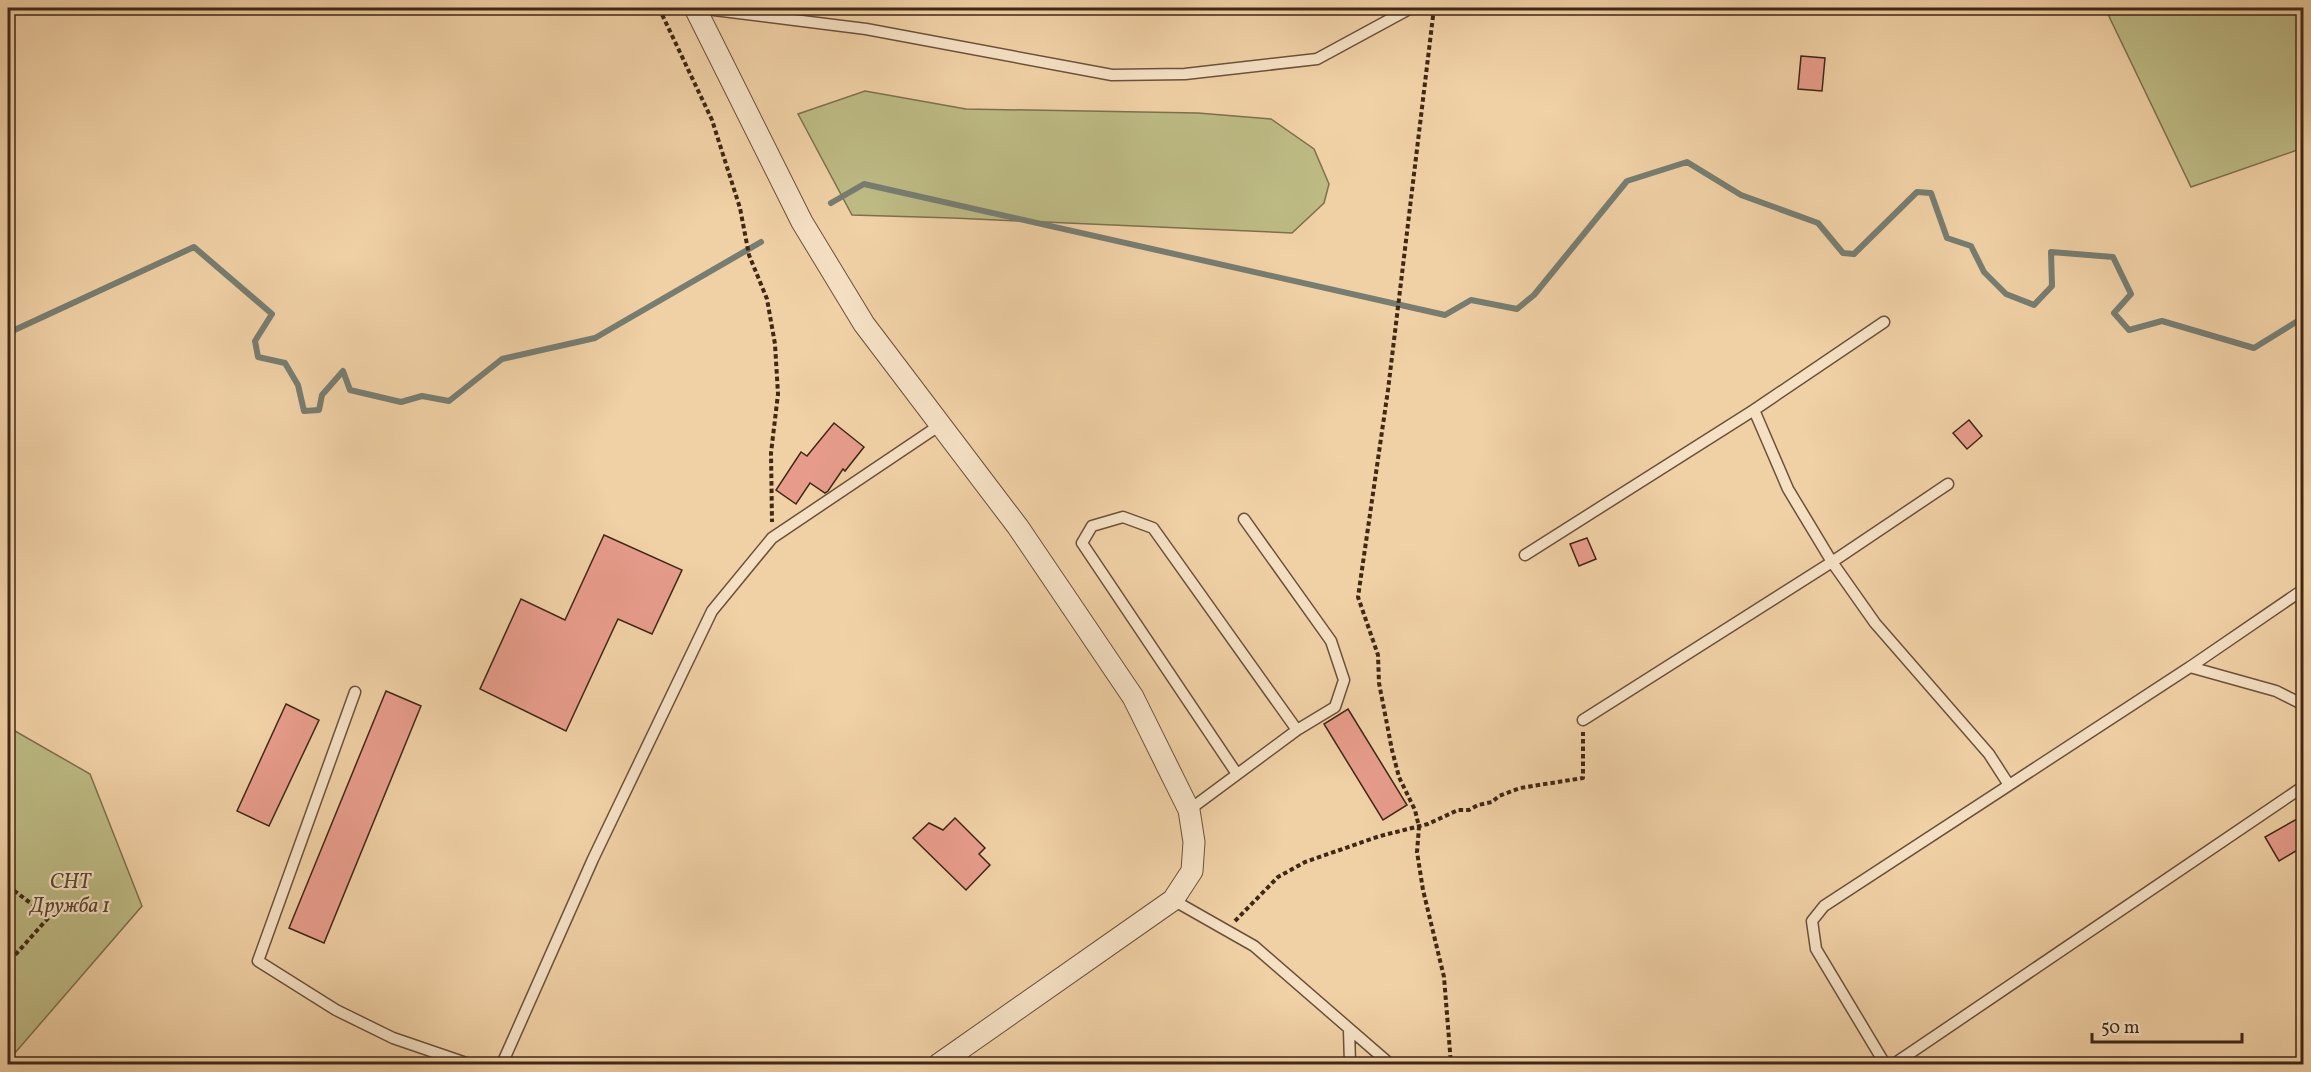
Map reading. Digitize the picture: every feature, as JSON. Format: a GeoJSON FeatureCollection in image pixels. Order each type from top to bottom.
{"type":"FeatureCollection","features":[{"type":"Feature","properties":{"kind":"street"},"geometry":{"type":"LineString","coordinates":[[696,8],[801,222],[864,324],[1017,527],[1133,697],[1189,810],[1194,842],[1192,872],[1173,900],[939,1065]]}},
{"type":"Feature","properties":{"kind":"lane"},"geometry":{"type":"LineString","coordinates":[[696,8],[866,29],[1112,75],[1185,74],[1317,59],[1366,30],[1411,8]]}},
{"type":"Feature","properties":{"kind":"lane"},"geometry":{"type":"LineString","coordinates":[[1525,555],[1754,410],[1884,322]]}},
{"type":"Feature","properties":{"kind":"lane"},"geometry":{"type":"LineString","coordinates":[[1754,410],[1788,489],[1832,562],[1875,623],[1989,754],[2009,785]]}},
{"type":"Feature","properties":{"kind":"lane"},"geometry":{"type":"LineString","coordinates":[[502,1065],[593,859],[712,611],[772,538],[940,425]]}},
{"type":"Feature","properties":{"kind":"lane"},"geometry":{"type":"LineString","coordinates":[[1582,720],[1832,562],[1948,484]]}},
{"type":"Feature","properties":{"kind":"lane"},"geometry":{"type":"LineString","coordinates":[[1237,774],[1082,543],[1092,526],[1123,517],[1153,528],[1297,730]]}},
{"type":"Feature","properties":{"kind":"lane"},"geometry":{"type":"LineString","coordinates":[[1189,810],[1297,730],[1335,708],[1344,680],[1331,641],[1244,519]]}},
{"type":"Feature","properties":{"kind":"lane"},"geometry":{"type":"LineString","coordinates":[[1886,1065],[1816,949],[1812,921],[1824,906],[2190,667],[2304,589]]}},
{"type":"Feature","properties":{"kind":"lane"},"geometry":{"type":"LineString","coordinates":[[2190,667],[2276,691],[2304,705]]}},
{"type":"Feature","properties":{"kind":"lane"},"geometry":{"type":"LineString","coordinates":[[355,692],[258,961],[336,1010],[393,1038],[469,1065]]}},
{"type":"Feature","properties":{"kind":"lane"},"geometry":{"type":"LineString","coordinates":[[1894,1065],[2304,786]]}},
{"type":"Feature","properties":{"kind":"lane"},"geometry":{"type":"LineString","coordinates":[[1173,900],[1254,946],[1390,1065]]}},
{"type":"Feature","properties":{"kind":"lane"},"geometry":{"type":"LineString","coordinates":[[1350,1029],[1350,1065]]}},
{"type":"Feature","properties":{"kind":"path"},"geometry":{"type":"LineString","coordinates":[[659,8],[711,120],[740,207],[749,255],[767,299],[775,344],[778,394],[771,453],[772,538]]}},
{"type":"Feature","properties":{"kind":"path"},"geometry":{"type":"LineString","coordinates":[[1434,8],[1388,390],[1358,597],[1378,655],[1379,683],[1399,777],[1415,810],[1419,827],[1417,852],[1423,890],[1444,977],[1451,1065]]}},
{"type":"Feature","properties":{"kind":"path"},"geometry":{"type":"LineString","coordinates":[[1226,930],[1278,877],[1305,862],[1380,836],[1419,827],[1458,810],[1469,810],[1520,788],[1583,778],[1582,720]]}},
{"type":"Feature","properties":{"kind":"path"},"geometry":{"type":"LineString","coordinates":[[8,886],[49,917],[8,963]]}},
{"type":"Feature","properties":{"kind":"green space"},"geometry":{"type":"Polygon","coordinates":[[[2105,8],[2303,8],[2303,148],[2191,187],[2105,8]]]}},
{"type":"Feature","properties":{"kind":"green space"},"geometry":{"type":"Polygon","coordinates":[[[865,91],[966,109],[1198,113],[1271,119],[1314,149],[1329,184],[1324,203],[1292,233],[852,215],[798,114],[865,91]]]}},
{"type":"Feature","properties":{"kind":"green space","name":"СНТ Дружба 1"},"geometry":{"type":"Polygon","coordinates":[[[8,727],[90,774],[142,906],[8,1061],[8,727]]]}},
{"type":"Feature","properties":{"kind":"building"},"geometry":{"type":"Polygon","coordinates":[[[1801,56],[1825,58],[1822,91],[1798,89],[1801,56]]]}},
{"type":"Feature","properties":{"kind":"building"},"geometry":{"type":"Polygon","coordinates":[[[1969,420],[1982,436],[1967,449],[1953,433],[1969,420]]]}},
{"type":"Feature","properties":{"kind":"building"},"geometry":{"type":"Polygon","coordinates":[[[834,423],[864,447],[845,471],[843,469],[828,491],[825,493],[810,483],[796,504],[776,490],[801,452],[807,456],[834,423]]]}},
{"type":"Feature","properties":{"kind":"building"},"geometry":{"type":"Polygon","coordinates":[[[604,535],[682,570],[652,634],[618,619],[566,731],[480,689],[521,599],[565,620],[604,535]]]}},
{"type":"Feature","properties":{"kind":"building"},"geometry":{"type":"Polygon","coordinates":[[[1587,538],[1596,559],[1579,566],[1570,544],[1587,538]]]}},
{"type":"Feature","properties":{"kind":"building"},"geometry":{"type":"Polygon","coordinates":[[[386,691],[421,706],[324,943],[289,928],[386,691]]]}},
{"type":"Feature","properties":{"kind":"building"},"geometry":{"type":"Polygon","coordinates":[[[286,704],[319,720],[269,826],[237,811],[286,704]]]}},
{"type":"Feature","properties":{"kind":"building"},"geometry":{"type":"Polygon","coordinates":[[[1348,709],[1407,805],[1383,820],[1324,724],[1348,709]]]}},
{"type":"Feature","properties":{"kind":"building"},"geometry":{"type":"Polygon","coordinates":[[[2304,815],[2304,846],[2279,861],[2265,837],[2304,815]]]}},
{"type":"Feature","properties":{"kind":"building"},"geometry":{"type":"Polygon","coordinates":[[[955,818],[985,848],[979,854],[990,865],[966,890],[913,838],[929,823],[943,830],[955,818]]]}},
{"type":"Feature","properties":{"kind":"waterway"},"geometry":{"type":"LineString","coordinates":[[831,203],[864,184],[1445,315],[1471,300],[1517,309],[1534,295],[1627,181],[1687,162],[1741,195],[1818,223],[1843,253],[1854,254],[1917,192],[1931,193],[1947,238],[1971,246],[1984,272],[2006,294],[2034,305],[2052,286],[2051,252],[2113,257],[2131,294],[2114,313],[2129,330],[2162,321],[2254,348],[2304,317]]}},
{"type":"Feature","properties":{"kind":"waterway"},"geometry":{"type":"LineString","coordinates":[[8,333],[194,247],[272,314],[255,341],[258,357],[285,363],[298,385],[304,411],[319,410],[322,395],[343,371],[350,390],[401,402],[422,396],[449,401],[502,359],[595,338],[761,242]]}}]}
